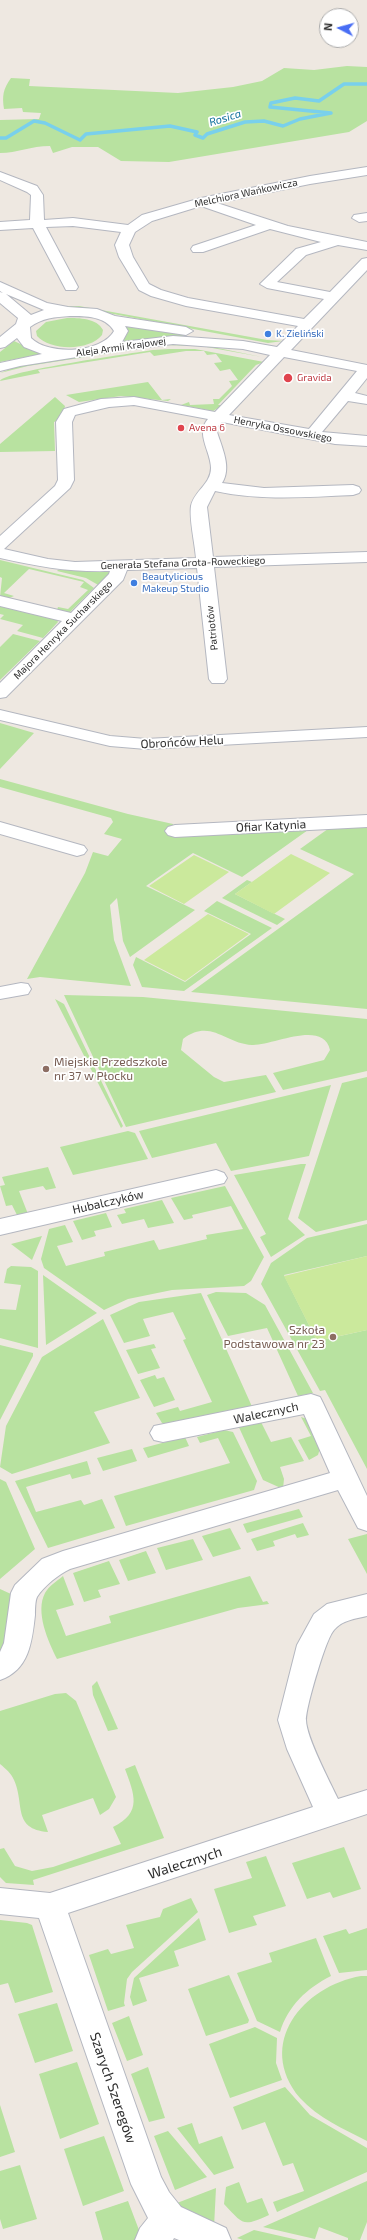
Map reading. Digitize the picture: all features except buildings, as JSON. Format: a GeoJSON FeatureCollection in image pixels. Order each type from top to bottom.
{"type":"FeatureCollection","features":[{"type":"Feature","properties":{"kind":"street","name":"Melchiora Wańkowicza"},"geometry":{"type":"LineString","coordinates":[[130,229],[147,218],[201,202],[317,178],[367,171]]}},
{"type":"Feature","properties":{"kind":"street"},"geometry":{"type":"LineString","coordinates":[[0,176],[32,189],[38,195],[36,223],[71,287]]}},
{"type":"Feature","properties":{"kind":"street"},"geometry":{"type":"LineString","coordinates":[[201,202],[268,225],[335,241],[367,246]]}},
{"type":"Feature","properties":{"kind":"street"},"geometry":{"type":"LineString","coordinates":[[0,226],[73,222],[130,229],[122,245],[123,251],[144,287],[156,293],[186,302],[308,324]]}},
{"type":"Feature","properties":{"kind":"street"},"geometry":{"type":"LineString","coordinates":[[198,249],[268,225]]}},
{"type":"Feature","properties":{"kind":"street"},"geometry":{"type":"LineString","coordinates":[[334,297],[267,284],[300,252],[335,241]]}},
{"type":"Feature","properties":{"kind":"street","name":"Patriotów"},"geometry":{"type":"LineString","coordinates":[[218,679],[199,507],[201,496],[217,480],[218,472],[209,432],[210,426],[367,262]]}},
{"type":"Feature","properties":{"kind":"street"},"geometry":{"type":"LineString","coordinates":[[0,286],[43,306],[66,311]]}},
{"type":"Feature","properties":{"kind":"street"},"geometry":{"type":"LineString","coordinates":[[0,296],[25,317],[23,337],[32,346],[48,351],[72,354]]}},
{"type":"Feature","properties":{"kind":"street"},"geometry":{"type":"LineString","coordinates":[[0,344],[30,321],[45,314],[66,311]]}},
{"type":"Feature","properties":{"kind":"street","name":"Aleja Armii Krajowej"},"geometry":{"type":"LineString","coordinates":[[66,311],[88,312],[110,319],[210,335],[243,346]]}},
{"type":"Feature","properties":{"kind":"street"},"geometry":{"type":"LineString","coordinates":[[92,350],[109,345],[119,335],[120,326],[110,319]]}},
{"type":"Feature","properties":{"kind":"street","name":"Aleja Armii Krajowej"},"geometry":{"type":"LineString","coordinates":[[0,367],[20,362],[92,350],[173,340],[243,346],[367,369]]}},
{"type":"Feature","properties":{"kind":"street"},"geometry":{"type":"LineString","coordinates":[[312,435],[367,369]]}},
{"type":"Feature","properties":{"kind":"street"},"geometry":{"type":"LineString","coordinates":[[345,396],[367,400]]}},
{"type":"Feature","properties":{"kind":"street","name":"Henryka Ossowskiego"},"geometry":{"type":"LineString","coordinates":[[0,545],[58,492],[64,484],[64,422],[69,412],[88,406],[121,400],[220,416],[335,439],[367,441]]}},
{"type":"Feature","properties":{"kind":"street"},"geometry":{"type":"LineString","coordinates":[[212,486],[232,491],[256,494],[352,490]]}},
{"type":"Feature","properties":{"kind":"street","name":"Generała Stefana Grota-Roweckiego"},"geometry":{"type":"LineString","coordinates":[[0,553],[55,566],[367,558]]}},
{"type":"Feature","properties":{"kind":"street","name":"Majora Henryka Sucharskiego"},"geometry":{"type":"LineString","coordinates":[[0,693],[119,574],[120,565]]}},
{"type":"Feature","properties":{"kind":"street"},"geometry":{"type":"LineString","coordinates":[[0,601],[75,619]]}},
{"type":"Feature","properties":{"kind":"street","name":"Obrońców Helu"},"geometry":{"type":"LineString","coordinates":[[0,716],[124,744],[367,732]]}},
{"type":"Feature","properties":{"kind":"street","name":"Ofiar Katynia"},"geometry":{"type":"LineString","coordinates":[[175,831],[367,821]]}},
{"type":"Feature","properties":{"kind":"street"},"geometry":{"type":"LineString","coordinates":[[0,828],[77,850]]}},
{"type":"Feature","properties":{"kind":"street"},"geometry":{"type":"LineString","coordinates":[[0,993],[21,989]]}},
{"type":"Feature","properties":{"kind":"street","name":"Hubalczyków"},"geometry":{"type":"LineString","coordinates":[[0,1227],[216,1178]]}},
{"type":"Feature","properties":{"kind":"street","name":"Walecznych"},"geometry":{"type":"LineString","coordinates":[[163,1433],[187,1427],[238,1420],[311,1403],[345,1478],[367,1521]]}},
{"type":"Feature","properties":{"kind":"street"},"geometry":{"type":"LineString","coordinates":[[0,1669],[12,1657],[18,1643],[24,1593],[51,1566],[63,1561],[345,1478]]}},
{"type":"Feature","properties":{"kind":"street"},"geometry":{"type":"LineString","coordinates":[[331,1814],[301,1749],[292,1720],[311,1645],[324,1622],[337,1612],[367,1604]]}},
{"type":"Feature","properties":{"kind":"street","name":"Walecznych"},"geometry":{"type":"LineString","coordinates":[[0,1901],[50,1906],[367,1802]]}},
{"type":"Feature","properties":{"kind":"street","name":"Szarych Szeregów"},"geometry":{"type":"LineString","coordinates":[[50,1906],[147,2184],[157,2203],[161,2229],[214,2240]]}},
{"type":"Feature","properties":{"kind":"green space"},"geometry":{"type":"Polygon","coordinates":[[[347,66],[367,67],[367,121],[349,132],[169,162],[121,161],[98,147],[72,147],[53,153],[50,146],[43,146],[0,153],[0,120],[39,119],[41,113],[23,112],[22,108],[4,109],[4,93],[11,78],[30,79],[29,86],[178,93],[233,87],[262,81],[284,68],[314,70],[347,66]]]}},
{"type":"Feature","properties":{"kind":"green space"},"geometry":{"type":"Polygon","coordinates":[[[79,306],[267,340],[283,341],[268,343],[92,310],[58,307],[79,306]]]}},
{"type":"Feature","properties":{"kind":"green space"},"geometry":{"type":"Polygon","coordinates":[[[67,318],[77,318],[97,323],[103,330],[102,335],[89,344],[70,347],[51,344],[43,341],[37,336],[36,331],[46,322],[67,318]]]}},
{"type":"Feature","properties":{"kind":"green space"},"geometry":{"type":"Polygon","coordinates":[[[127,324],[187,336],[123,341],[126,334],[123,325],[127,324]]]}},
{"type":"Feature","properties":{"kind":"green space"},"geometry":{"type":"Polygon","coordinates":[[[14,341],[42,354],[0,362],[0,352],[14,341]]]}},
{"type":"Feature","properties":{"kind":"green space"},"geometry":{"type":"Polygon","coordinates":[[[161,344],[198,344],[262,357],[201,346],[163,345],[28,366],[0,373],[18,366],[161,344]]]}},
{"type":"Feature","properties":{"kind":"green space"},"geometry":{"type":"Polygon","coordinates":[[[195,349],[264,362],[256,365],[218,405],[223,405],[213,411],[181,405],[189,402],[190,405],[214,404],[213,399],[219,399],[232,386],[229,381],[238,380],[230,369],[220,371],[214,363],[222,362],[216,354],[207,355],[204,351],[186,351],[154,356],[150,352],[38,370],[40,373],[0,381],[23,372],[153,350],[195,349]]]}},
{"type":"Feature","properties":{"kind":"green space"},"geometry":{"type":"Polygon","coordinates":[[[148,382],[162,400],[171,399],[168,401],[121,396],[79,402],[66,395],[148,382]]]}},
{"type":"Feature","properties":{"kind":"green space"},"geometry":{"type":"Polygon","coordinates":[[[55,397],[65,406],[62,419],[54,422],[55,451],[0,452],[0,444],[55,397]]]}},
{"type":"Feature","properties":{"kind":"green space"},"geometry":{"type":"Polygon","coordinates":[[[0,560],[83,580],[94,588],[68,614],[57,610],[58,607],[68,609],[88,590],[80,587],[84,582],[29,569],[4,593],[14,596],[7,599],[0,597],[2,578],[0,577],[0,560]]]}},
{"type":"Feature","properties":{"kind":"green space"},"geometry":{"type":"Polygon","coordinates":[[[108,570],[111,573],[100,586],[86,578],[57,571],[108,570]]]}},
{"type":"Feature","properties":{"kind":"green space"},"geometry":{"type":"Polygon","coordinates":[[[0,606],[57,620],[58,622],[43,638],[17,631],[23,625],[0,619],[4,615],[0,614],[0,606]]]}},
{"type":"Feature","properties":{"kind":"green space"},"geometry":{"type":"Polygon","coordinates":[[[13,634],[40,641],[0,680],[0,647],[13,634]]]}},
{"type":"Feature","properties":{"kind":"green space"},"geometry":{"type":"Polygon","coordinates":[[[0,723],[34,733],[0,769],[0,723]]]}},
{"type":"Feature","properties":{"kind":"green space"},"geometry":{"type":"Polygon","coordinates":[[[0,779],[128,814],[173,824],[175,837],[235,834],[251,829],[252,833],[308,830],[242,877],[193,853],[146,886],[195,910],[130,957],[123,941],[117,898],[110,905],[114,940],[131,986],[40,977],[27,979],[85,873],[93,852],[108,856],[122,839],[104,834],[113,822],[111,818],[0,787],[0,779]]]}},
{"type":"Feature","properties":{"kind":"green space"},"geometry":{"type":"Polygon","coordinates":[[[367,824],[367,1009],[191,992],[354,874],[300,849],[332,826],[367,824]]]}},
{"type":"Feature","properties":{"kind":"green space"},"geometry":{"type":"Polygon","coordinates":[[[291,854],[330,873],[274,914],[235,894],[291,854]]]}},
{"type":"Feature","properties":{"kind":"green space"},"geometry":{"type":"Polygon","coordinates":[[[194,855],[229,872],[184,904],[149,886],[194,855]]]}},
{"type":"Feature","properties":{"kind":"green space"},"geometry":{"type":"Polygon","coordinates":[[[247,880],[252,882],[235,894],[285,919],[277,925],[222,898],[247,880]]]}},
{"type":"Feature","properties":{"kind":"green space"},"geometry":{"type":"Polygon","coordinates":[[[217,901],[272,928],[184,991],[142,987],[133,965],[136,957],[185,982],[251,934],[204,911],[217,901]]]}},
{"type":"Feature","properties":{"kind":"green space"},"geometry":{"type":"Polygon","coordinates":[[[208,914],[249,934],[185,981],[144,960],[208,914]]]}},
{"type":"Feature","properties":{"kind":"green space"},"geometry":{"type":"Polygon","coordinates":[[[64,995],[143,997],[367,1019],[367,1071],[283,1090],[273,1073],[324,1060],[330,1050],[325,1041],[318,1036],[308,1035],[252,1045],[242,1044],[210,1031],[193,1033],[183,1039],[181,1050],[214,1077],[224,1082],[266,1075],[276,1092],[126,1127],[64,995]]]}},
{"type":"Feature","properties":{"kind":"green space"},"geometry":{"type":"Polygon","coordinates":[[[55,999],[64,1004],[123,1126],[121,1128],[55,999]]]}},
{"type":"Feature","properties":{"kind":"green space"},"geometry":{"type":"Polygon","coordinates":[[[367,1077],[367,1220],[316,1232],[298,1218],[342,1083],[367,1077]]]}},
{"type":"Feature","properties":{"kind":"green space"},"geometry":{"type":"Polygon","coordinates":[[[331,1085],[309,1156],[231,1171],[216,1143],[152,1158],[139,1131],[331,1085]]]}},
{"type":"Feature","properties":{"kind":"green space"},"geometry":{"type":"Polygon","coordinates":[[[128,1131],[135,1133],[148,1159],[73,1175],[60,1147],[128,1131]]]}},
{"type":"Feature","properties":{"kind":"green space"},"geometry":{"type":"Polygon","coordinates":[[[306,1164],[288,1219],[305,1235],[271,1257],[260,1237],[266,1234],[234,1175],[306,1164]]]}},
{"type":"Feature","properties":{"kind":"green space"},"geometry":{"type":"Polygon","coordinates":[[[48,1167],[56,1188],[46,1190],[43,1186],[19,1191],[28,1214],[17,1215],[12,1205],[6,1206],[0,1186],[5,1185],[2,1177],[48,1167]]]}},
{"type":"Feature","properties":{"kind":"green space"},"geometry":{"type":"Polygon","coordinates":[[[225,1186],[264,1257],[251,1281],[244,1286],[172,1290],[128,1299],[104,1310],[44,1268],[41,1259],[49,1229],[65,1225],[73,1242],[57,1246],[66,1266],[105,1256],[104,1252],[154,1240],[159,1250],[207,1239],[206,1235],[243,1229],[231,1206],[192,1215],[193,1218],[184,1220],[171,1198],[225,1186]]]}},
{"type":"Feature","properties":{"kind":"green space"},"geometry":{"type":"Polygon","coordinates":[[[162,1200],[174,1223],[148,1228],[144,1219],[122,1224],[117,1215],[126,1213],[124,1209],[162,1200]]]}},
{"type":"Feature","properties":{"kind":"green space"},"geometry":{"type":"Polygon","coordinates":[[[106,1213],[112,1227],[94,1231],[96,1236],[82,1240],[73,1221],[106,1213]]]}},
{"type":"Feature","properties":{"kind":"green space","name":"Szkoła Podstawowa nr 23"},"geometry":{"type":"Polygon","coordinates":[[[367,1224],[367,1256],[284,1275],[317,1341],[367,1330],[367,1469],[325,1390],[320,1391],[261,1284],[271,1263],[307,1238],[367,1224]]]}},
{"type":"Feature","properties":{"kind":"green space"},"geometry":{"type":"Polygon","coordinates":[[[42,1236],[32,1260],[11,1244],[42,1236]]]}},
{"type":"Feature","properties":{"kind":"green space"},"geometry":{"type":"Polygon","coordinates":[[[367,1256],[367,1330],[317,1341],[284,1276],[367,1256]]]}},
{"type":"Feature","properties":{"kind":"green space"},"geometry":{"type":"Polygon","coordinates":[[[11,1266],[31,1267],[38,1271],[38,1348],[0,1338],[0,1309],[16,1310],[21,1285],[4,1283],[7,1269],[11,1266]]]}},
{"type":"Feature","properties":{"kind":"green space"},"geometry":{"type":"Polygon","coordinates":[[[43,1275],[97,1313],[46,1345],[43,1275]]]}},
{"type":"Feature","properties":{"kind":"green space"},"geometry":{"type":"Polygon","coordinates":[[[216,1292],[246,1293],[265,1305],[313,1393],[298,1396],[267,1328],[228,1336],[207,1295],[216,1292]]]}},
{"type":"Feature","properties":{"kind":"green space"},"geometry":{"type":"Polygon","coordinates":[[[201,1293],[254,1411],[181,1423],[162,1423],[156,1413],[178,1407],[180,1411],[212,1402],[183,1340],[186,1339],[173,1312],[143,1319],[150,1336],[124,1343],[110,1315],[139,1302],[201,1293]]]}},
{"type":"Feature","properties":{"kind":"green space"},"geometry":{"type":"Polygon","coordinates":[[[103,1319],[140,1398],[94,1412],[110,1443],[12,1474],[0,1467],[6,1426],[42,1357],[103,1319]]]}},
{"type":"Feature","properties":{"kind":"green space"},"geometry":{"type":"Polygon","coordinates":[[[154,1344],[156,1348],[151,1349],[160,1368],[138,1374],[126,1350],[154,1344]]]}},
{"type":"Feature","properties":{"kind":"green space"},"geometry":{"type":"Polygon","coordinates":[[[0,1345],[33,1353],[33,1356],[0,1420],[0,1345]]]}},
{"type":"Feature","properties":{"kind":"green space"},"geometry":{"type":"Polygon","coordinates":[[[155,1375],[157,1379],[164,1377],[175,1400],[154,1407],[140,1380],[155,1375]]]}},
{"type":"Feature","properties":{"kind":"green space"},"geometry":{"type":"Polygon","coordinates":[[[301,1417],[310,1420],[321,1445],[318,1455],[309,1460],[298,1440],[311,1436],[301,1417]]]}},
{"type":"Feature","properties":{"kind":"green space"},"geometry":{"type":"Polygon","coordinates":[[[260,1420],[271,1442],[291,1437],[304,1461],[280,1467],[284,1479],[283,1489],[263,1480],[237,1423],[260,1420]]]}},
{"type":"Feature","properties":{"kind":"green space"},"geometry":{"type":"Polygon","coordinates":[[[224,1430],[233,1432],[257,1481],[254,1490],[126,1526],[114,1496],[230,1463],[218,1438],[200,1443],[197,1437],[224,1430]]]}},
{"type":"Feature","properties":{"kind":"green space"},"geometry":{"type":"Polygon","coordinates":[[[185,1437],[189,1446],[148,1458],[143,1448],[185,1437]]]}},
{"type":"Feature","properties":{"kind":"green space"},"geometry":{"type":"Polygon","coordinates":[[[132,1449],[137,1461],[103,1471],[97,1458],[132,1449]]]}},
{"type":"Feature","properties":{"kind":"green space"},"geometry":{"type":"Polygon","coordinates":[[[87,1461],[91,1474],[72,1479],[70,1474],[26,1487],[36,1512],[81,1500],[84,1505],[102,1499],[115,1528],[48,1548],[15,1481],[87,1461]]]}},
{"type":"Feature","properties":{"kind":"green space"},"geometry":{"type":"Polygon","coordinates":[[[0,1479],[6,1482],[35,1549],[0,1579],[0,1479]]]}},
{"type":"Feature","properties":{"kind":"green space"},"geometry":{"type":"Polygon","coordinates":[[[299,1509],[303,1517],[247,1533],[243,1524],[299,1509]]]}},
{"type":"Feature","properties":{"kind":"green space"},"geometry":{"type":"Polygon","coordinates":[[[303,1523],[309,1535],[297,1538],[295,1534],[273,1541],[275,1546],[257,1551],[251,1539],[303,1523]]]}},
{"type":"Feature","properties":{"kind":"green space"},"geometry":{"type":"Polygon","coordinates":[[[230,1528],[241,1549],[213,1557],[202,1536],[230,1528]]]}},
{"type":"Feature","properties":{"kind":"green space"},"geometry":{"type":"Polygon","coordinates":[[[367,1534],[367,1574],[348,1539],[367,1534]]]}},
{"type":"Feature","properties":{"kind":"green space"},"geometry":{"type":"Polygon","coordinates":[[[193,1539],[203,1560],[166,1570],[157,1548],[193,1539]]]}},
{"type":"Feature","properties":{"kind":"green space"},"geometry":{"type":"Polygon","coordinates":[[[146,1551],[156,1573],[128,1581],[119,1560],[146,1551]]]}},
{"type":"Feature","properties":{"kind":"green space"},"geometry":{"type":"Polygon","coordinates":[[[109,1561],[120,1584],[98,1590],[101,1597],[84,1602],[73,1573],[109,1561]]]}},
{"type":"Feature","properties":{"kind":"green space"},"geometry":{"type":"Polygon","coordinates":[[[63,1576],[74,1605],[56,1610],[66,1636],[111,1623],[109,1616],[250,1576],[263,1602],[267,1601],[269,1604],[238,1608],[57,1659],[44,1626],[41,1609],[42,1601],[47,1590],[63,1576]]]}},
{"type":"Feature","properties":{"kind":"green space"},"geometry":{"type":"Polygon","coordinates":[[[0,1589],[11,1594],[18,1615],[0,1654],[0,1589]]]}},
{"type":"Feature","properties":{"kind":"green space"},"geometry":{"type":"Polygon","coordinates":[[[97,1681],[118,1729],[108,1731],[93,1695],[92,1686],[97,1681]]]}},
{"type":"Feature","properties":{"kind":"green space"},"geometry":{"type":"Polygon","coordinates":[[[66,1693],[76,1701],[116,1797],[109,1809],[100,1815],[93,1798],[42,1815],[48,1832],[37,1830],[29,1826],[24,1821],[14,1780],[10,1773],[0,1764],[0,1711],[55,1694],[66,1693]]]}},
{"type":"Feature","properties":{"kind":"green space"},"geometry":{"type":"Polygon","coordinates":[[[135,1765],[164,1838],[33,1880],[34,1885],[6,1883],[0,1877],[0,1849],[4,1848],[15,1866],[32,1871],[53,1867],[121,1844],[113,1827],[129,1815],[132,1809],[134,1802],[133,1794],[125,1769],[135,1765]]]}},
{"type":"Feature","properties":{"kind":"green space"},"geometry":{"type":"Polygon","coordinates":[[[344,1847],[361,1889],[333,1898],[330,1892],[307,1899],[292,1863],[344,1847]]]}},
{"type":"Feature","properties":{"kind":"green space"},"geometry":{"type":"Polygon","coordinates":[[[266,1856],[286,1906],[253,1916],[257,1925],[229,1933],[214,1889],[252,1878],[246,1862],[266,1856]]]}},
{"type":"Feature","properties":{"kind":"green space"},"geometry":{"type":"Polygon","coordinates":[[[191,1898],[198,1912],[132,1972],[127,1979],[124,2003],[125,2006],[108,2011],[89,1955],[108,1949],[111,1954],[134,1948],[126,1925],[160,1917],[163,1909],[191,1898]]]}},
{"type":"Feature","properties":{"kind":"green space"},"geometry":{"type":"Polygon","coordinates":[[[199,1918],[206,1940],[174,1951],[179,1966],[139,1978],[147,2001],[133,2006],[130,1997],[134,1978],[199,1918]]]}},
{"type":"Feature","properties":{"kind":"green space"},"geometry":{"type":"Polygon","coordinates":[[[0,1920],[27,1923],[32,1925],[53,1992],[15,2003],[8,1983],[0,1985],[0,1920]]]}},
{"type":"Feature","properties":{"kind":"green space"},"geometry":{"type":"Polygon","coordinates":[[[367,1928],[367,1970],[339,1973],[323,1936],[346,1929],[349,1934],[367,1928]]]}},
{"type":"Feature","properties":{"kind":"green space"},"geometry":{"type":"Polygon","coordinates":[[[316,1938],[331,1976],[306,1992],[293,2006],[280,2032],[257,2021],[237,1973],[272,1962],[269,1953],[316,1938]]]}},
{"type":"Feature","properties":{"kind":"green space"},"geometry":{"type":"Polygon","coordinates":[[[229,1975],[249,2020],[248,2023],[206,2036],[188,1989],[229,1975]]]}},
{"type":"Feature","properties":{"kind":"green space"},"geometry":{"type":"Polygon","coordinates":[[[361,1976],[367,1976],[367,2141],[323,2117],[307,2105],[300,2098],[287,2078],[282,2058],[284,2038],[292,2020],[304,2005],[321,1992],[340,1982],[361,1976]]]}},
{"type":"Feature","properties":{"kind":"green space"},"geometry":{"type":"Polygon","coordinates":[[[57,2003],[73,2051],[35,2063],[18,2014],[57,2003]]]}},
{"type":"Feature","properties":{"kind":"green space"},"geometry":{"type":"Polygon","coordinates":[[[129,2016],[143,2055],[127,2061],[112,2023],[129,2016]]]}},
{"type":"Feature","properties":{"kind":"green space"},"geometry":{"type":"Polygon","coordinates":[[[255,2027],[277,2038],[276,2063],[282,2080],[230,2098],[209,2044],[255,2027]]]}},
{"type":"Feature","properties":{"kind":"green space"},"geometry":{"type":"Polygon","coordinates":[[[77,2062],[99,2124],[60,2139],[39,2074],[77,2062]]]}},
{"type":"Feature","properties":{"kind":"green space"},"geometry":{"type":"Polygon","coordinates":[[[148,2067],[165,2118],[149,2122],[131,2074],[148,2067]]]}},
{"type":"Feature","properties":{"kind":"green space"},"geometry":{"type":"Polygon","coordinates":[[[285,2087],[310,2115],[367,2148],[367,2172],[277,2212],[273,2202],[304,2191],[293,2163],[283,2166],[265,2122],[242,2130],[233,2107],[285,2087]]]}},
{"type":"Feature","properties":{"kind":"green space"},"geometry":{"type":"Polygon","coordinates":[[[0,2105],[15,2152],[0,2157],[0,2105]]]}},
{"type":"Feature","properties":{"kind":"green space"},"geometry":{"type":"Polygon","coordinates":[[[192,2123],[199,2144],[222,2136],[234,2168],[214,2175],[177,2128],[192,2123]]]}},
{"type":"Feature","properties":{"kind":"green space"},"geometry":{"type":"Polygon","coordinates":[[[168,2131],[207,2177],[175,2190],[154,2136],[168,2131]]]}},
{"type":"Feature","properties":{"kind":"green space"},"geometry":{"type":"Polygon","coordinates":[[[104,2136],[124,2191],[83,2206],[64,2149],[104,2136]]]}},
{"type":"Feature","properties":{"kind":"green space"},"geometry":{"type":"Polygon","coordinates":[[[20,2165],[37,2219],[3,2229],[0,2219],[0,2171],[20,2165]]]}},
{"type":"Feature","properties":{"kind":"green space"},"geometry":{"type":"Polygon","coordinates":[[[367,2181],[367,2222],[360,2240],[348,2240],[348,2238],[319,2227],[315,2239],[263,2227],[367,2181]]]}},
{"type":"Feature","properties":{"kind":"green space"},"geometry":{"type":"Polygon","coordinates":[[[239,2182],[247,2203],[262,2198],[269,2215],[253,2221],[244,2222],[224,2204],[226,2187],[239,2182]]]}},
{"type":"Feature","properties":{"kind":"green space"},"geometry":{"type":"Polygon","coordinates":[[[216,2188],[214,2227],[186,2212],[177,2203],[216,2188]]]}},
{"type":"Feature","properties":{"kind":"green space"},"geometry":{"type":"Polygon","coordinates":[[[128,2201],[139,2230],[135,2240],[103,2240],[95,2212],[128,2201]]]}},
{"type":"Feature","properties":{"kind":"green space"},"geometry":{"type":"Polygon","coordinates":[[[254,2230],[298,2240],[243,2240],[237,2238],[254,2230]]]}},
{"type":"Feature","properties":{"kind":"waterway","name":"Rosica"},"geometry":{"type":"LineString","coordinates":[[0,138],[6,138],[34,121],[45,123],[80,140],[86,134],[170,126],[197,132],[195,135],[203,138],[207,134],[245,122],[264,121],[283,126],[300,119],[331,113],[270,107],[271,103],[295,98],[319,101],[344,84],[367,84]]}},
{"type":"Feature","properties":{"kind":"place","name":"K. Zieliński"},"geometry":{"type":"Point","coordinates":[268,334]}},
{"type":"Feature","properties":{"kind":"place","name":"Gravida"},"geometry":{"type":"Point","coordinates":[288,378]}},
{"type":"Feature","properties":{"kind":"place","name":"Avena 6"},"geometry":{"type":"Point","coordinates":[181,428]}},
{"type":"Feature","properties":{"kind":"place","name":"Beautylicious Makeup Studio"},"geometry":{"type":"Point","coordinates":[134,583]}},
{"type":"Feature","properties":{"kind":"place","name":"Miejskie Przedszkole nr 37 w Płocku"},"geometry":{"type":"Point","coordinates":[46,1069]}},
{"type":"Feature","properties":{"kind":"place","name":"Szkoła Podstawowa nr 23"},"geometry":{"type":"Point","coordinates":[333,1337]}}]}
